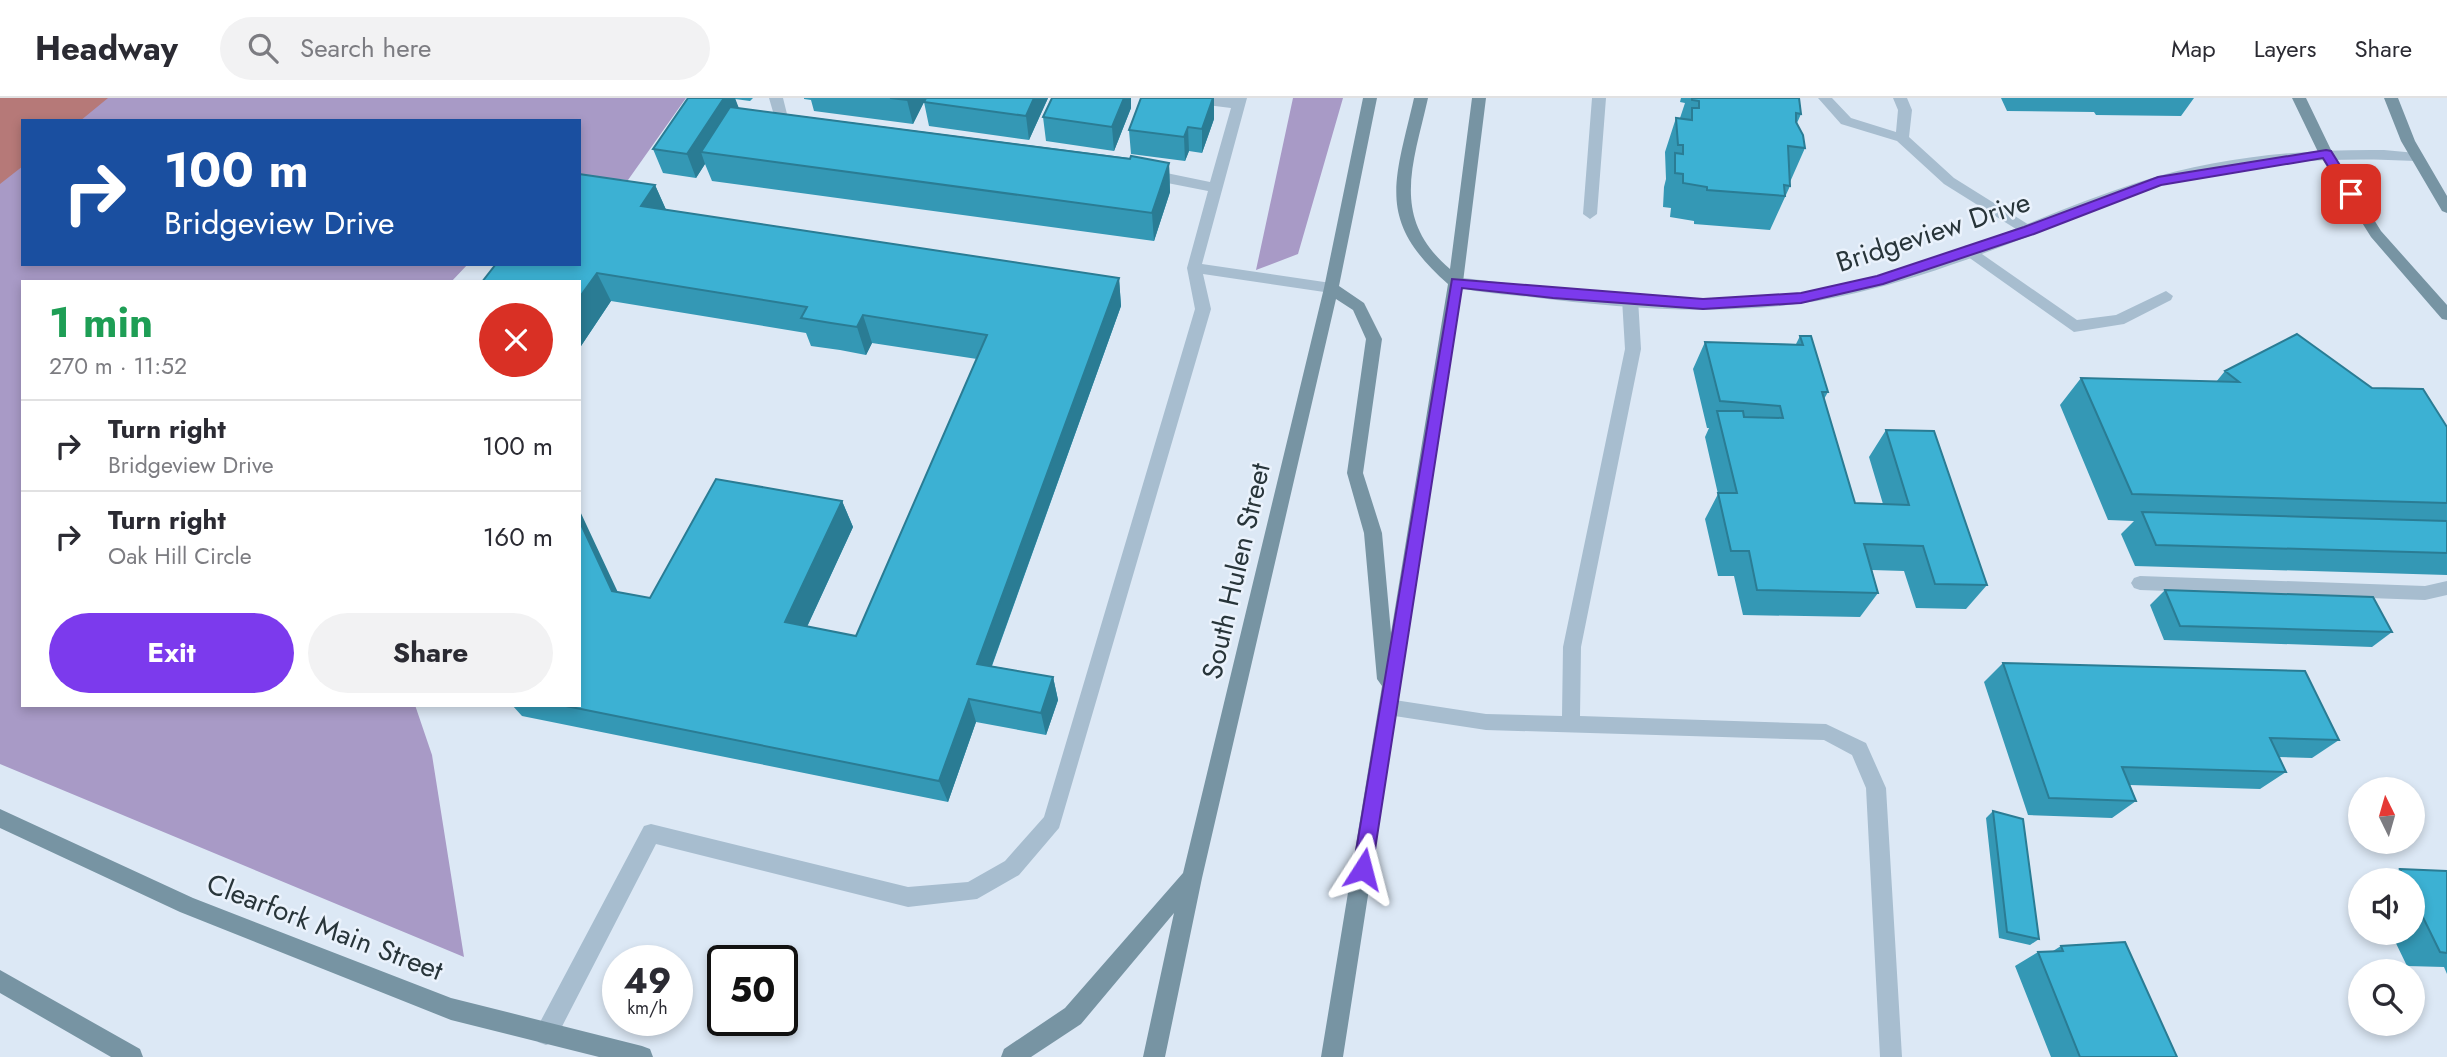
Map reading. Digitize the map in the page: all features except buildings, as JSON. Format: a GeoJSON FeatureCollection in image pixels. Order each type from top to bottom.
{"type":"FeatureCollection","features":[{"type":"Feature","properties":{"kind":"main road","name":"South Hulen Street"},"geometry":{"type":"LineString","coordinates":[[1154,1057],[1192,878],[1331,288],[1370,98]]}},
{"type":"Feature","properties":{"kind":"main road"},"geometry":{"type":"LineString","coordinates":[[1421,98],[1404,177],[1405,223],[1424,253],[1456,282]]}},
{"type":"Feature","properties":{"kind":"main road"},"geometry":{"type":"LineString","coordinates":[[1332,1057],[1456,282],[1479,98]]}},
{"type":"Feature","properties":{"kind":"main road"},"geometry":{"type":"LineString","coordinates":[[2299,98],[2326,154],[2376,234],[2447,316]]}},
{"type":"Feature","properties":{"kind":"main road"},"geometry":{"type":"LineString","coordinates":[[2391,98],[2396,117],[2416,157],[2447,208]]}},
{"type":"Feature","properties":{"kind":"main road"},"geometry":{"type":"LineString","coordinates":[[1331,288],[1359,307],[1374,339],[1355,473],[1373,533],[1388,707]]}},
{"type":"Feature","properties":{"kind":"main road","name":"Clearfork Main Street"},"geometry":{"type":"LineString","coordinates":[[0,818],[187,905],[451,1009],[642,1057]]}},
{"type":"Feature","properties":{"kind":"main road"},"geometry":{"type":"LineString","coordinates":[[1012,1057],[1073,1016],[1192,878]]}},
{"type":"Feature","properties":{"kind":"main road"},"geometry":{"type":"LineString","coordinates":[[0,981],[132,1057]]}},
{"type":"Feature","properties":{"kind":"street"},"geometry":{"type":"LineString","coordinates":[[776,98],[783,126],[810,130]]}},
{"type":"Feature","properties":{"kind":"street"},"geometry":{"type":"LineString","coordinates":[[546,1034],[651,833],[908,897],[970,892],[1012,869],[1052,822],[1203,309],[1194,268],[1239,102],[1183,98]]}},
{"type":"Feature","properties":{"kind":"street"},"geometry":{"type":"LineString","coordinates":[[1590,214],[1599,98]]}},
{"type":"Feature","properties":{"kind":"street"},"geometry":{"type":"LineString","coordinates":[[1825,98],[1846,121],[1902,138],[1950,181],[2029,231]]}},
{"type":"Feature","properties":{"kind":"street"},"geometry":{"type":"LineString","coordinates":[[1900,98],[1905,110],[1902,138]]}},
{"type":"Feature","properties":{"kind":"street","name":"Bridgeview Drive"},"geometry":{"type":"LineString","coordinates":[[1456,282],[1703,304],[1801,298],[1856,288],[2029,231],[2158,181],[2326,154],[2416,157]]}},
{"type":"Feature","properties":{"kind":"street"},"geometry":{"type":"LineString","coordinates":[[1138,173],[1216,188]]}},
{"type":"Feature","properties":{"kind":"street"},"geometry":{"type":"LineString","coordinates":[[1969,250],[2074,326],[2119,320],[2166,296]]}},
{"type":"Feature","properties":{"kind":"street"},"geometry":{"type":"LineString","coordinates":[[1194,268],[1331,288]]}},
{"type":"Feature","properties":{"kind":"street"},"geometry":{"type":"LineString","coordinates":[[1571,725],[1572,647],[1633,349],[1630,299]]}},
{"type":"Feature","properties":{"kind":"street"},"geometry":{"type":"LineString","coordinates":[[2140,583],[2425,593],[2447,588]]}},
{"type":"Feature","properties":{"kind":"street"},"geometry":{"type":"LineString","coordinates":[[1388,707],[1486,722],[1826,732],[1859,748],[1876,788],[1891,1057]]}},
{"type":"Feature","properties":{"kind":"shaded area"},"geometry":{"type":"Polygon","coordinates":[[[0,98],[686,98],[628,180],[581,177],[581,119],[21,119],[21,266],[466,266],[453,280],[21,280],[21,707],[416,707],[432,755],[464,957],[0,764],[0,98]]]}},
{"type":"Feature","properties":{"kind":"shaded area"},"geometry":{"type":"Polygon","coordinates":[[[0,98],[108,98],[82,119],[21,119],[21,168],[0,184],[0,98]]]}},
{"type":"Feature","properties":{"kind":"shaded area"},"geometry":{"type":"Polygon","coordinates":[[[1293,98],[1343,98],[1298,254],[1256,270],[1293,98]]]}},
{"type":"Feature","properties":{"kind":"route"},"geometry":{"type":"LineString","coordinates":[[1363,869],[1456,282],[1553,294],[1703,304],[1801,298],[1856,288],[2029,231],[2158,181],[2269,161],[2326,154],[2351,194]]}}]}
